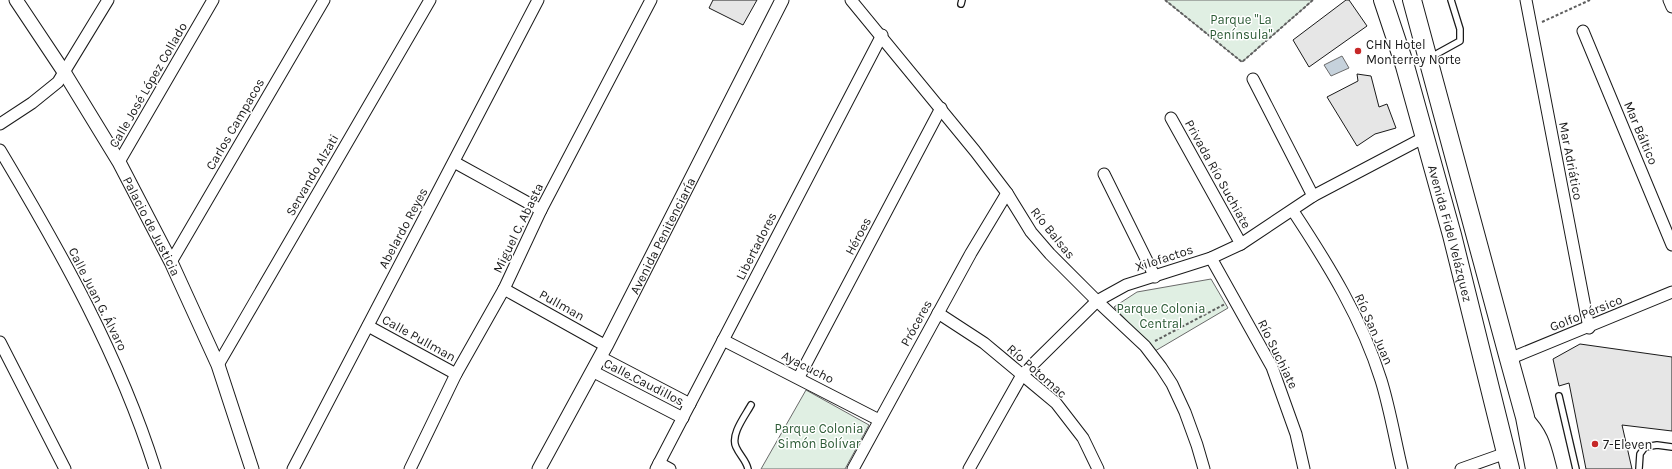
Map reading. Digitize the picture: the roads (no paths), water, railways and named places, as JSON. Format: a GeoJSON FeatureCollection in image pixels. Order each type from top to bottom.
{"type":"FeatureCollection","features":[{"type":"Feature","properties":{"kind":"highway","name":"Avenida Fidel Velázquez"},"geometry":{"type":"LineString","coordinates":[[1383,0],[1425,137],[1480,343],[1508,464]]}},
{"type":"Feature","properties":{"kind":"highway","name":"Avenida Fidel Velázquez"},"geometry":{"type":"LineString","coordinates":[[1412,0],[1509,359],[1524,417],[1535,469]]}},
{"type":"Feature","properties":{"kind":"street","name":"Palacio de Justicia"},"geometry":{"type":"LineString","coordinates":[[16,0],[64,72],[119,162],[171,262],[218,365],[252,469]]}},
{"type":"Feature","properties":{"kind":"street"},"geometry":{"type":"LineString","coordinates":[[0,124],[49,90],[64,72],[108,0]]}},
{"type":"Feature","properties":{"kind":"street","name":"Calle José López Collado"},"geometry":{"type":"LineString","coordinates":[[119,162],[213,0]]}},
{"type":"Feature","properties":{"kind":"street","name":"Carlos Campacos"},"geometry":{"type":"LineString","coordinates":[[171,262],[324,0]]}},
{"type":"Feature","properties":{"kind":"street","name":"Servando Alzati"},"geometry":{"type":"LineString","coordinates":[[218,365],[430,0]]}},
{"type":"Feature","properties":{"kind":"street","name":"Abelardo Reyes"},"geometry":{"type":"LineString","coordinates":[[293,469],[538,0]]}},
{"type":"Feature","properties":{"kind":"street","name":"Miguel C. Abasta"},"geometry":{"type":"LineString","coordinates":[[410,469],[456,374],[504,289],[541,210],[651,0]]}},
{"type":"Feature","properties":{"kind":"street","name":"Avenida Penitenciaría"},"geometry":{"type":"LineString","coordinates":[[539,469],[603,352],[781,0]]}},
{"type":"Feature","properties":{"kind":"street","name":"Río Balsas"},"geometry":{"type":"LineString","coordinates":[[851,0],[942,108],[1007,193],[1031,232],[1050,254],[1096,301],[1124,325],[1145,346],[1172,384],[1197,445],[1204,469]]}},
{"type":"Feature","properties":{"kind":"street","name":"Mar Adriático"},"geometry":{"type":"LineString","coordinates":[[1526,0],[1589,328]]}},
{"type":"Feature","properties":{"kind":"street"},"geometry":{"type":"LineString","coordinates":[[1669,0],[1672,7]]}},
{"type":"Feature","properties":{"kind":"street","name":"Mar Báltico"},"geometry":{"type":"LineString","coordinates":[[1583,31],[1672,246]]}},
{"type":"Feature","properties":{"kind":"street","name":"Libertadores"},"geometry":{"type":"LineString","coordinates":[[657,466],[882,35]]}},
{"type":"Feature","properties":{"kind":"street"},"geometry":{"type":"LineString","coordinates":[[1253,79],[1314,196]]}},
{"type":"Feature","properties":{"kind":"street","name":"Héroes"},"geometry":{"type":"LineString","coordinates":[[799,378],[942,108]]}},
{"type":"Feature","properties":{"kind":"street","name":"Privada Río Suchiate"},"geometry":{"type":"LineString","coordinates":[[1171,118],[1241,244]]}},
{"type":"Feature","properties":{"kind":"street","name":"Xilofactos"},"geometry":{"type":"LineString","coordinates":[[969,469],[1022,375],[1096,301],[1126,285],[1212,258],[1241,244],[1314,196],[1425,137]]}},
{"type":"Feature","properties":{"kind":"street","name":"Calle Juan G. Álvaro"},"geometry":{"type":"LineString","coordinates":[[0,150],[44,224],[91,312],[131,400],[155,469]]}},
{"type":"Feature","properties":{"kind":"street"},"geometry":{"type":"LineString","coordinates":[[454,162],[541,210]]}},
{"type":"Feature","properties":{"kind":"street"},"geometry":{"type":"LineString","coordinates":[[1104,174],[1155,276]]}},
{"type":"Feature","properties":{"kind":"street","name":"Próceres"},"geometry":{"type":"LineString","coordinates":[[853,469],[938,313],[1007,193]]}},
{"type":"Feature","properties":{"kind":"street","name":"Río San Juan"},"geometry":{"type":"LineString","coordinates":[[1292,211],[1338,283],[1371,353],[1381,381],[1402,469]]}},
{"type":"Feature","properties":{"kind":"street","name":"Río Suchiate"},"geometry":{"type":"LineString","coordinates":[[1212,258],[1272,367],[1296,434],[1304,469]]}},
{"type":"Feature","properties":{"kind":"street","name":"Pullman"},"geometry":{"type":"LineString","coordinates":[[504,289],[603,352]]}},
{"type":"Feature","properties":{"kind":"street","name":"Golfo Pérsico"},"geometry":{"type":"LineString","coordinates":[[1509,359],[1589,328],[1672,292]]}},
{"type":"Feature","properties":{"kind":"street","name":"Río Potomac"},"geometry":{"type":"LineString","coordinates":[[938,313],[984,343],[1056,403],[1082,438],[1098,469]]}},
{"type":"Feature","properties":{"kind":"street","name":"Calle Pullman"},"geometry":{"type":"LineString","coordinates":[[368,326],[456,374]]}},
{"type":"Feature","properties":{"kind":"street","name":"Ayacucho"},"geometry":{"type":"LineString","coordinates":[[723,340],[879,420]]}},
{"type":"Feature","properties":{"kind":"street"},"geometry":{"type":"LineString","coordinates":[[0,342],[65,469]]}},
{"type":"Feature","properties":{"kind":"street","name":"Calle Caudillos"},"geometry":{"type":"LineString","coordinates":[[603,352],[690,404]]}},
{"type":"Feature","properties":{"kind":"street","name":"Calle Caudillos"},"geometry":{"type":"LineString","coordinates":[[592,371],[683,418]]}},
{"type":"Feature","properties":{"kind":"street"},"geometry":{"type":"LineString","coordinates":[[1524,417],[1537,430],[1542,440],[1550,469]]}},
{"type":"Feature","properties":{"kind":"street"},"geometry":{"type":"LineString","coordinates":[[1461,469],[1508,464]]}},
{"type":"Feature","properties":{"kind":"street"},"geometry":{"type":"LineString","coordinates":[[657,466],[670,469]]}},
{"type":"Feature","properties":{"kind":"lane"},"geometry":{"type":"LineString","coordinates":[[1427,59],[1460,41],[1460,29],[1451,0]]}},
{"type":"Feature","properties":{"kind":"lane"},"geometry":{"type":"LineString","coordinates":[[1560,396],[1576,469]]}},
{"type":"Feature","properties":{"kind":"lane"},"geometry":{"type":"LineString","coordinates":[[748,469],[747,462],[736,447],[734,437],[751,405]]}},
{"type":"Feature","properties":{"kind":"lane"},"geometry":{"type":"LineString","coordinates":[[1639,469],[1640,454],[1645,447],[1657,445],[1672,447]]}},
{"type":"Feature","properties":{"kind":"place","name":"CHN Hotel Monterrey Norte"},"geometry":{"type":"Point","coordinates":[1358,51]}},
{"type":"Feature","properties":{"kind":"place","name":"7-Eleven"},"geometry":{"type":"Point","coordinates":[1595,444]}},
{"type":"Feature","properties":{"kind":"park label","name":"Parque \"La Península\""},"geometry":{"type":"Point","coordinates":[1241,26]}},
{"type":"Feature","properties":{"kind":"park label","name":"Parque Colonia Central"},"geometry":{"type":"Point","coordinates":[1161,316]}},
{"type":"Feature","properties":{"kind":"park label","name":"Parque Colonia Simón Bolívar"},"geometry":{"type":"Point","coordinates":[819,436]}}]}
